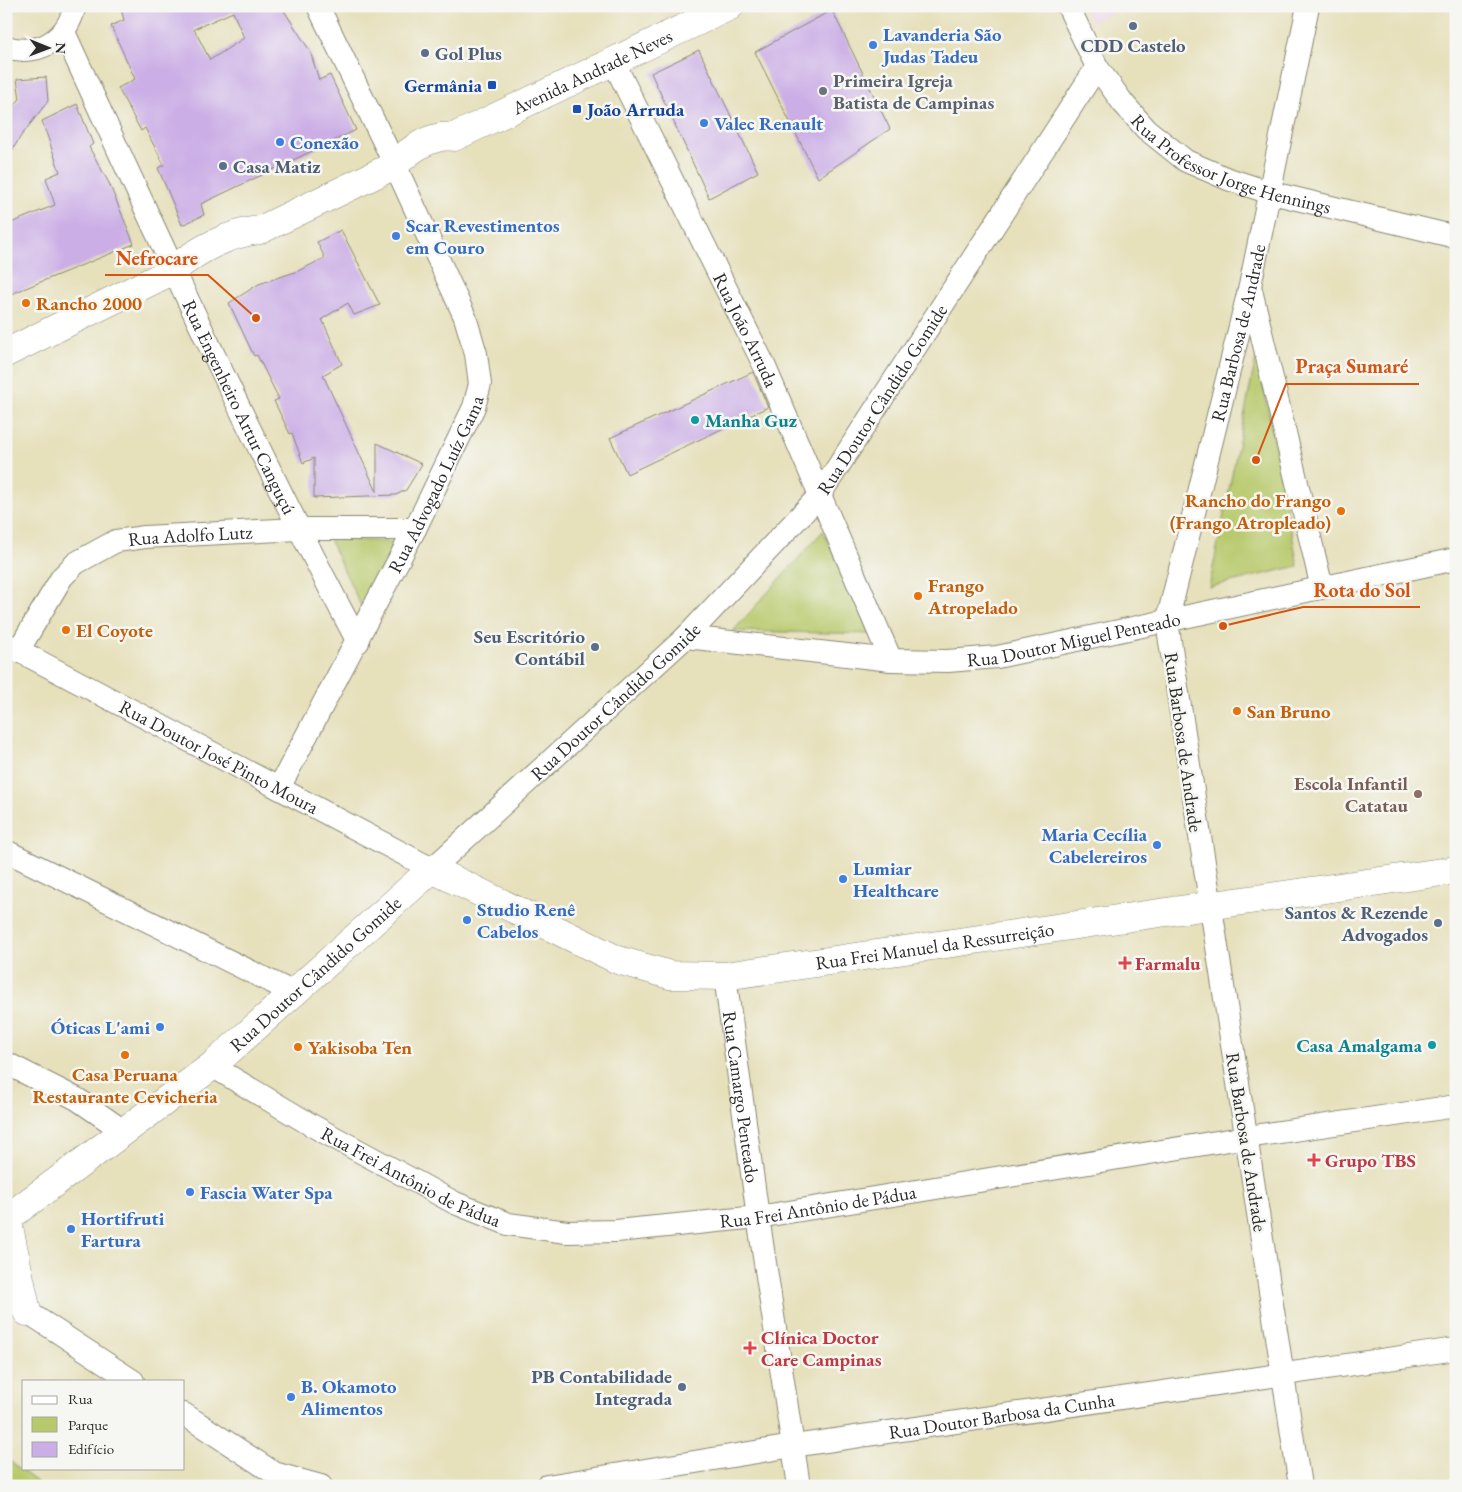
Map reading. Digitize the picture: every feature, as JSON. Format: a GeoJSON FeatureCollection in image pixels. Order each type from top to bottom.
{"type":"FeatureCollection","features":[{"type":"Feature","properties":{"kind":"main road","name":"Avenida Andrade Neves"},"geometry":{"type":"LineString","coordinates":[[6,353],[174,270],[187,258],[243,232],[260,230],[395,165],[411,165],[449,148],[454,137],[726,7]]}},
{"type":"Feature","properties":{"kind":"main road","name":"Rua Frei Manuel da Ressurreição"},"geometry":{"type":"LineString","coordinates":[[432,869],[618,960],[670,975],[725,976],[1456,870]]}},
{"type":"Feature","properties":{"kind":"main road","name":"Rua Doutor Cândido Gomide"},"geometry":{"type":"LineString","coordinates":[[7,1218],[212,1066],[432,869]]}},
{"type":"Feature","properties":{"kind":"main road"},"geometry":{"type":"LineString","coordinates":[[7,1218],[17,1305]]}},
{"type":"Feature","properties":{"kind":"street"},"geometry":{"type":"LineString","coordinates":[[6,46],[29,50],[42,48],[54,42],[64,32],[72,19],[74,6]]}},
{"type":"Feature","properties":{"kind":"street","name":"Rua Advogado Luíz Gama"},"geometry":{"type":"LineString","coordinates":[[279,788],[358,642],[415,529],[474,407],[480,384],[480,369],[464,317],[395,165],[318,6]]}},
{"type":"Feature","properties":{"kind":"street","name":"Rua Professor Jorge Hennings"},"geometry":{"type":"LineString","coordinates":[[1068,6],[1097,68],[1123,103],[1146,128],[1186,160],[1228,179],[1268,192],[1456,237]]}},
{"type":"Feature","properties":{"kind":"street","name":"Rua Barbosa de Andrade"},"geometry":{"type":"LineString","coordinates":[[1300,1486],[1247,1137],[1209,905],[1167,622],[1250,286],[1308,6]]}},
{"type":"Feature","properties":{"kind":"street","name":"Rua Engenheiro Artur Canguçú"},"geometry":{"type":"LineString","coordinates":[[64,32],[174,270],[298,529],[358,642]]}},
{"type":"Feature","properties":{"kind":"street","name":"Rua João Arruda"},"geometry":{"type":"LineString","coordinates":[[613,61],[764,365],[891,660]]}},
{"type":"Feature","properties":{"kind":"street","name":"Rua Doutor Cândido Gomide"},"geometry":{"type":"LineString","coordinates":[[432,869],[686,637],[819,496],[1097,68]]}},
{"type":"Feature","properties":{"kind":"street"},"geometry":{"type":"LineString","coordinates":[[1250,286],[1322,588]]}},
{"type":"Feature","properties":{"kind":"street","name":"Rua Adolfo Lutz"},"geometry":{"type":"LineString","coordinates":[[12,647],[62,577],[76,563],[116,542],[144,537],[298,529],[415,529]]}},
{"type":"Feature","properties":{"kind":"street","name":"Rua Doutor Miguel Penteado"},"geometry":{"type":"LineString","coordinates":[[686,637],[891,660],[948,662],[997,656],[1167,622],[1456,559]]}},
{"type":"Feature","properties":{"kind":"street","name":"Rua Doutor José Pinto Moura"},"geometry":{"type":"LineString","coordinates":[[12,647],[432,869]]}},
{"type":"Feature","properties":{"kind":"street"},"geometry":{"type":"LineString","coordinates":[[6,850],[294,993]]}},
{"type":"Feature","properties":{"kind":"street","name":"Rua Camargo Penteado"},"geometry":{"type":"LineString","coordinates":[[725,976],[758,1217],[799,1486]]}},
{"type":"Feature","properties":{"kind":"street"},"geometry":{"type":"LineString","coordinates":[[6,1063],[83,1103],[125,1132]]}},
{"type":"Feature","properties":{"kind":"street","name":"Rua Frei Antônio de Pádua"},"geometry":{"type":"LineString","coordinates":[[212,1066],[314,1126],[455,1203],[508,1224],[566,1232],[616,1231],[758,1217],[1247,1137],[1456,1106]]}},
{"type":"Feature","properties":{"kind":"street"},"geometry":{"type":"LineString","coordinates":[[17,1305],[131,1380]]}},
{"type":"Feature","properties":{"kind":"street","name":"Rua Doutor Barbosa da Cunha"},"geometry":{"type":"LineString","coordinates":[[547,1486],[792,1446],[1282,1376],[1456,1349]]}},
{"type":"Feature","properties":{"kind":"street"},"geometry":{"type":"LineString","coordinates":[[185,1415],[281,1479],[321,1486]]}},
{"type":"Feature","properties":{"kind":"shaded area"},"geometry":{"type":"Polygon","coordinates":[[[1084,6],[1130,6],[1091,22],[1084,6]]]}},
{"type":"Feature","properties":{"kind":"green space"},"geometry":{"type":"Polygon","coordinates":[[[1257,353],[1298,566],[1209,587],[1257,353]]]}},
{"type":"Feature","properties":{"kind":"green space"},"geometry":{"type":"Polygon","coordinates":[[[823,531],[873,634],[733,631],[823,531]]]}},
{"type":"Feature","properties":{"kind":"green space"},"geometry":{"type":"Polygon","coordinates":[[[329,539],[395,542],[361,606],[329,539]]]}},
{"type":"Feature","properties":{"kind":"green space"},"geometry":{"type":"Polygon","coordinates":[[[6,1458],[42,1486],[6,1486],[6,1458]]]}},
{"type":"Feature","properties":{"kind":"building"},"geometry":{"type":"Polygon","coordinates":[[[120,6],[281,6],[310,51],[319,80],[330,75],[356,130],[201,204],[204,215],[182,225],[158,168],[164,165],[145,128],[141,131],[118,88],[135,79],[111,26],[124,20],[120,6]],[[233,12],[194,29],[210,60],[244,38],[233,12]]]}},
{"type":"Feature","properties":{"kind":"building","name":"Primeira Igreja Batista de Campinas"},"geometry":{"type":"Polygon","coordinates":[[[832,10],[890,129],[818,178],[755,52],[832,10]]]}},
{"type":"Feature","properties":{"kind":"building","name":"Valec Renault"},"geometry":{"type":"Polygon","coordinates":[[[699,50],[758,172],[709,198],[651,73],[699,50]]]}},
{"type":"Feature","properties":{"kind":"building"},"geometry":{"type":"Polygon","coordinates":[[[46,77],[48,101],[21,136],[6,160],[6,114],[20,99],[17,79],[46,77]]]}},
{"type":"Feature","properties":{"kind":"building"},"geometry":{"type":"Polygon","coordinates":[[[77,104],[93,144],[89,147],[109,183],[134,244],[6,296],[6,225],[55,205],[46,178],[60,172],[42,121],[77,104]]]}},
{"type":"Feature","properties":{"kind":"building"},"geometry":{"type":"Polygon","coordinates":[[[341,230],[380,305],[354,315],[348,303],[322,319],[342,364],[323,375],[377,492],[377,443],[422,464],[406,490],[396,495],[314,498],[314,458],[303,463],[292,433],[290,434],[274,401],[279,399],[257,355],[254,356],[229,303],[259,284],[298,271],[325,258],[317,242],[341,230]]]}},
{"type":"Feature","properties":{"kind":"building","name":"Manha Guz"},"geometry":{"type":"Polygon","coordinates":[[[753,372],[768,407],[627,474],[610,438],[753,372]]]}},
{"type":"Feature","properties":{"kind":"place","name":"CDD Castelo"},"geometry":{"type":"Point","coordinates":[1133,26]}},
{"type":"Feature","properties":{"kind":"place","name":"Lavanderia São Judas Tadeu"},"geometry":{"type":"Point","coordinates":[873,45]}},
{"type":"Feature","properties":{"kind":"place","name":"Gol Plus"},"geometry":{"type":"Point","coordinates":[425,53]}},
{"type":"Feature","properties":{"kind":"place","name":"Germânia"},"geometry":{"type":"Point","coordinates":[492,85]}},
{"type":"Feature","properties":{"kind":"place","name":"Primeira Igreja Batista de Campinas"},"geometry":{"type":"Point","coordinates":[823,91]}},
{"type":"Feature","properties":{"kind":"place","name":"João Arruda"},"geometry":{"type":"Point","coordinates":[577,109]}},
{"type":"Feature","properties":{"kind":"place","name":"Valec Renault"},"geometry":{"type":"Point","coordinates":[704,123]}},
{"type":"Feature","properties":{"kind":"place","name":"Conexão"},"geometry":{"type":"Point","coordinates":[280,142]}},
{"type":"Feature","properties":{"kind":"place","name":"Casa Matiz"},"geometry":{"type":"Point","coordinates":[223,166]}},
{"type":"Feature","properties":{"kind":"place","name":"Scar Revestimentos em Couro"},"geometry":{"type":"Point","coordinates":[396,236]}},
{"type":"Feature","properties":{"kind":"place","name":"Rancho 2000"},"geometry":{"type":"Point","coordinates":[26,303]}},
{"type":"Feature","properties":{"kind":"place","name":"Nefrocare"},"geometry":{"type":"Point","coordinates":[256,318]}},
{"type":"Feature","properties":{"kind":"place","name":"Manha Guz"},"geometry":{"type":"Point","coordinates":[695,420]}},
{"type":"Feature","properties":{"kind":"place","name":"Praça Sumaré"},"geometry":{"type":"Point","coordinates":[1256,460]}},
{"type":"Feature","properties":{"kind":"place","name":"Rancho do Frango (Frango Atropleado)"},"geometry":{"type":"Point","coordinates":[1341,511]}},
{"type":"Feature","properties":{"kind":"place","name":"Frango Atropelado"},"geometry":{"type":"Point","coordinates":[918,596]}},
{"type":"Feature","properties":{"kind":"place","name":"Rota do Sol"},"geometry":{"type":"Point","coordinates":[1223,626]}},
{"type":"Feature","properties":{"kind":"place","name":"El Coyote"},"geometry":{"type":"Point","coordinates":[66,630]}},
{"type":"Feature","properties":{"kind":"place","name":"Seu Escritório Contábil"},"geometry":{"type":"Point","coordinates":[595,647]}},
{"type":"Feature","properties":{"kind":"place","name":"San Bruno"},"geometry":{"type":"Point","coordinates":[1237,711]}},
{"type":"Feature","properties":{"kind":"place","name":"Escola Infantil Catatau"},"geometry":{"type":"Point","coordinates":[1418,794]}},
{"type":"Feature","properties":{"kind":"place","name":"Maria Cecília Cabelereiros"},"geometry":{"type":"Point","coordinates":[1157,845]}},
{"type":"Feature","properties":{"kind":"place","name":"Lumiar Healthcare"},"geometry":{"type":"Point","coordinates":[843,879]}},
{"type":"Feature","properties":{"kind":"place","name":"Studio Renê Cabelos"},"geometry":{"type":"Point","coordinates":[467,920]}},
{"type":"Feature","properties":{"kind":"place","name":"Santos & Rezende Advogados"},"geometry":{"type":"Point","coordinates":[1438,923]}},
{"type":"Feature","properties":{"kind":"place","name":"Farmalu"},"geometry":{"type":"Point","coordinates":[1125,963]}},
{"type":"Feature","properties":{"kind":"place","name":"Óticas L'ami"},"geometry":{"type":"Point","coordinates":[160,1027]}},
{"type":"Feature","properties":{"kind":"place","name":"Casa Amalgama"},"geometry":{"type":"Point","coordinates":[1432,1045]}},
{"type":"Feature","properties":{"kind":"place","name":"Yakisoba Ten"},"geometry":{"type":"Point","coordinates":[298,1047]}},
{"type":"Feature","properties":{"kind":"place","name":"Casa Peruana Restaurante Cevicheria"},"geometry":{"type":"Point","coordinates":[125,1055]}},
{"type":"Feature","properties":{"kind":"place","name":"Grupo TBS"},"geometry":{"type":"Point","coordinates":[1314,1160]}},
{"type":"Feature","properties":{"kind":"place","name":"Fascia Water Spa"},"geometry":{"type":"Point","coordinates":[190,1192]}},
{"type":"Feature","properties":{"kind":"place","name":"Hortifruti Fartura"},"geometry":{"type":"Point","coordinates":[71,1229]}},
{"type":"Feature","properties":{"kind":"place","name":"Clínica Doctor Care Campinas"},"geometry":{"type":"Point","coordinates":[750,1348]}},
{"type":"Feature","properties":{"kind":"place","name":"PB Contabilidade Integrada"},"geometry":{"type":"Point","coordinates":[682,1387]}},
{"type":"Feature","properties":{"kind":"place","name":"B. Okamoto Alimentos"},"geometry":{"type":"Point","coordinates":[291,1397]}}]}
